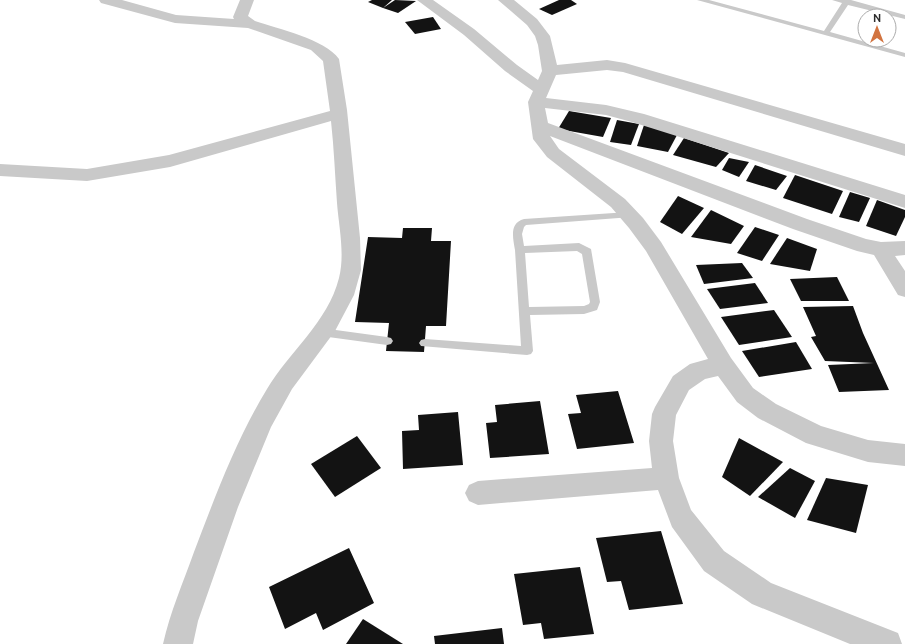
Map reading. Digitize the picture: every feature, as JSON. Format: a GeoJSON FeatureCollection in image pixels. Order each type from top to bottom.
{"type":"FeatureCollection","features":[{"type":"Feature","properties":{"kind":"street"},"geometry":{"type":"LineString","coordinates":[[106,0],[175,19],[250,24],[316,47],[331,59],[336,86],[351,262],[349,278],[342,302],[276,395],[247,450],[184,621],[178,644]]}},
{"type":"Feature","properties":{"kind":"street"},"geometry":{"type":"LineString","coordinates":[[247,0],[240,17],[250,24]]}},
{"type":"Feature","properties":{"kind":"street"},"geometry":{"type":"LineString","coordinates":[[424,0],[469,32],[511,68],[542,88],[606,110],[638,118],[905,202]]}},
{"type":"Feature","properties":{"kind":"street"},"geometry":{"type":"LineString","coordinates":[[505,0],[535,23],[540,30],[548,56],[542,88],[540,126],[542,139],[553,153],[618,203],[654,247],[723,365],[745,395],[767,411],[815,435],[868,450],[905,455]]}},
{"type":"Feature","properties":{"kind":"street"},"geometry":{"type":"LineString","coordinates":[[542,88],[607,66],[625,68],[905,150]]}},
{"type":"Feature","properties":{"kind":"street"},"geometry":{"type":"LineString","coordinates":[[0,170],[86,176],[170,161],[338,114]]}},
{"type":"Feature","properties":{"kind":"street"},"geometry":{"type":"LineString","coordinates":[[540,126],[800,224],[864,246],[881,250],[905,248]]}},
{"type":"Feature","properties":{"kind":"street"},"geometry":{"type":"LineString","coordinates":[[881,250],[905,289]]}},
{"type":"Feature","properties":{"kind":"street"},"geometry":{"type":"LineString","coordinates":[[723,365],[698,371],[681,383],[664,414],[661,441],[666,478],[681,518],[714,561],[762,594],[887,644]]}},
{"type":"Feature","properties":{"kind":"street"},"geometry":{"type":"LineString","coordinates":[[478,494],[666,478]]}},
{"type":"Feature","properties":{"kind":"lane"},"geometry":{"type":"LineString","coordinates":[[702,0],[905,55]]}},
{"type":"Feature","properties":{"kind":"lane"},"geometry":{"type":"LineString","coordinates":[[836,0],[847,1],[905,17]]}},
{"type":"Feature","properties":{"kind":"lane"},"geometry":{"type":"LineString","coordinates":[[826,33],[847,1]]}},
{"type":"Feature","properties":{"kind":"lane"},"geometry":{"type":"LineString","coordinates":[[425,343],[527,351],[526,311],[517,229],[519,225],[524,222],[629,216]]}},
{"type":"Feature","properties":{"kind":"lane"},"geometry":{"type":"LineString","coordinates":[[520,250],[584,249],[588,255],[595,302],[593,306],[584,310],[526,311]]}},
{"type":"Feature","properties":{"kind":"lane"},"geometry":{"type":"LineString","coordinates":[[321,332],[387,341]]}},
{"type":"Feature","properties":{"kind":"building"},"geometry":{"type":"Polygon","coordinates":[[[372,0],[392,0],[383,8],[368,2],[372,0]]]}},
{"type":"Feature","properties":{"kind":"building"},"geometry":{"type":"Polygon","coordinates":[[[395,0],[416,1],[398,13],[383,8],[395,0]]]}},
{"type":"Feature","properties":{"kind":"building"},"geometry":{"type":"Polygon","coordinates":[[[559,0],[571,0],[577,4],[552,15],[539,9],[559,0]]]}},
{"type":"Feature","properties":{"kind":"building"},"geometry":{"type":"Polygon","coordinates":[[[433,17],[441,29],[415,34],[405,22],[433,17]]]}},
{"type":"Feature","properties":{"kind":"building"},"geometry":{"type":"Polygon","coordinates":[[[569,111],[611,118],[603,137],[558,129],[569,111]]]}},
{"type":"Feature","properties":{"kind":"building"},"geometry":{"type":"Polygon","coordinates":[[[617,120],[639,124],[631,145],[610,142],[617,120]]]}},
{"type":"Feature","properties":{"kind":"building"},"geometry":{"type":"Polygon","coordinates":[[[644,125],[677,135],[668,152],[637,146],[644,125]]]}},
{"type":"Feature","properties":{"kind":"building"},"geometry":{"type":"Polygon","coordinates":[[[684,138],[729,153],[716,167],[673,155],[684,138]]]}},
{"type":"Feature","properties":{"kind":"building"},"geometry":{"type":"Polygon","coordinates":[[[729,158],[749,162],[739,177],[722,170],[729,158]]]}},
{"type":"Feature","properties":{"kind":"building"},"geometry":{"type":"Polygon","coordinates":[[[755,165],[787,176],[776,190],[746,181],[755,165]]]}},
{"type":"Feature","properties":{"kind":"building"},"geometry":{"type":"Polygon","coordinates":[[[795,175],[843,191],[832,214],[783,198],[795,175]]]}},
{"type":"Feature","properties":{"kind":"building"},"geometry":{"type":"Polygon","coordinates":[[[850,192],[870,198],[859,222],[839,217],[850,192]]]}},
{"type":"Feature","properties":{"kind":"building"},"geometry":{"type":"Polygon","coordinates":[[[678,196],[704,208],[682,234],[660,222],[678,196]]]}},
{"type":"Feature","properties":{"kind":"building"},"geometry":{"type":"Polygon","coordinates":[[[877,200],[905,210],[905,217],[896,236],[866,226],[877,200]]]}},
{"type":"Feature","properties":{"kind":"building"},"geometry":{"type":"Polygon","coordinates":[[[711,210],[744,226],[731,244],[691,237],[711,210]]]}},
{"type":"Feature","properties":{"kind":"building"},"geometry":{"type":"Polygon","coordinates":[[[755,227],[779,235],[762,261],[737,253],[755,227]]]}},
{"type":"Feature","properties":{"kind":"building"},"geometry":{"type":"Polygon","coordinates":[[[403,228],[432,228],[431,241],[451,241],[446,326],[426,326],[424,352],[386,351],[389,323],[355,322],[368,237],[402,238],[403,228]]]}},
{"type":"Feature","properties":{"kind":"building"},"geometry":{"type":"Polygon","coordinates":[[[787,238],[817,249],[810,271],[770,264],[787,238]]]}},
{"type":"Feature","properties":{"kind":"building"},"geometry":{"type":"Polygon","coordinates":[[[742,263],[753,278],[704,284],[696,265],[742,263]]]}},
{"type":"Feature","properties":{"kind":"building"},"geometry":{"type":"Polygon","coordinates":[[[837,277],[849,301],[801,301],[790,279],[837,277]]]}},
{"type":"Feature","properties":{"kind":"building"},"geometry":{"type":"Polygon","coordinates":[[[755,283],[768,303],[720,309],[707,289],[755,283]]]}},
{"type":"Feature","properties":{"kind":"building"},"geometry":{"type":"Polygon","coordinates":[[[853,306],[863,333],[889,390],[839,392],[828,365],[874,363],[825,361],[811,337],[816,336],[803,307],[853,306]]]}},
{"type":"Feature","properties":{"kind":"building"},"geometry":{"type":"Polygon","coordinates":[[[774,310],[792,337],[739,345],[721,317],[774,310]]]}},
{"type":"Feature","properties":{"kind":"building"},"geometry":{"type":"Polygon","coordinates":[[[796,342],[812,369],[759,377],[742,351],[796,342]]]}},
{"type":"Feature","properties":{"kind":"building"},"geometry":{"type":"Polygon","coordinates":[[[618,391],[634,443],[577,449],[568,414],[581,413],[576,395],[618,391]]]}},
{"type":"Feature","properties":{"kind":"building"},"geometry":{"type":"Polygon","coordinates":[[[540,401],[549,454],[490,458],[486,423],[497,422],[495,405],[540,401]]]}},
{"type":"Feature","properties":{"kind":"building"},"geometry":{"type":"Polygon","coordinates":[[[458,412],[463,465],[403,469],[402,431],[419,430],[418,415],[458,412]]]}},
{"type":"Feature","properties":{"kind":"building"},"geometry":{"type":"Polygon","coordinates":[[[357,436],[381,468],[335,497],[311,464],[357,436]]]}},
{"type":"Feature","properties":{"kind":"building"},"geometry":{"type":"Polygon","coordinates":[[[739,438],[783,462],[750,496],[722,477],[739,438]]]}},
{"type":"Feature","properties":{"kind":"building"},"geometry":{"type":"Polygon","coordinates":[[[790,468],[815,481],[795,518],[758,497],[790,468]]]}},
{"type":"Feature","properties":{"kind":"building"},"geometry":{"type":"Polygon","coordinates":[[[826,478],[868,485],[856,533],[807,520],[826,478]]]}},
{"type":"Feature","properties":{"kind":"building"},"geometry":{"type":"Polygon","coordinates":[[[661,531],[683,604],[629,610],[621,581],[607,582],[596,538],[661,531]]]}},
{"type":"Feature","properties":{"kind":"building"},"geometry":{"type":"Polygon","coordinates":[[[349,548],[374,603],[323,630],[316,613],[285,629],[269,587],[349,548]]]}},
{"type":"Feature","properties":{"kind":"building"},"geometry":{"type":"Polygon","coordinates":[[[580,567],[594,634],[544,639],[541,623],[523,625],[514,574],[580,567]]]}},
{"type":"Feature","properties":{"kind":"building"},"geometry":{"type":"Polygon","coordinates":[[[363,619],[403,644],[346,644],[363,619]]]}},
{"type":"Feature","properties":{"kind":"building"},"geometry":{"type":"Polygon","coordinates":[[[502,628],[504,644],[435,644],[434,636],[502,628]]]}}]}
